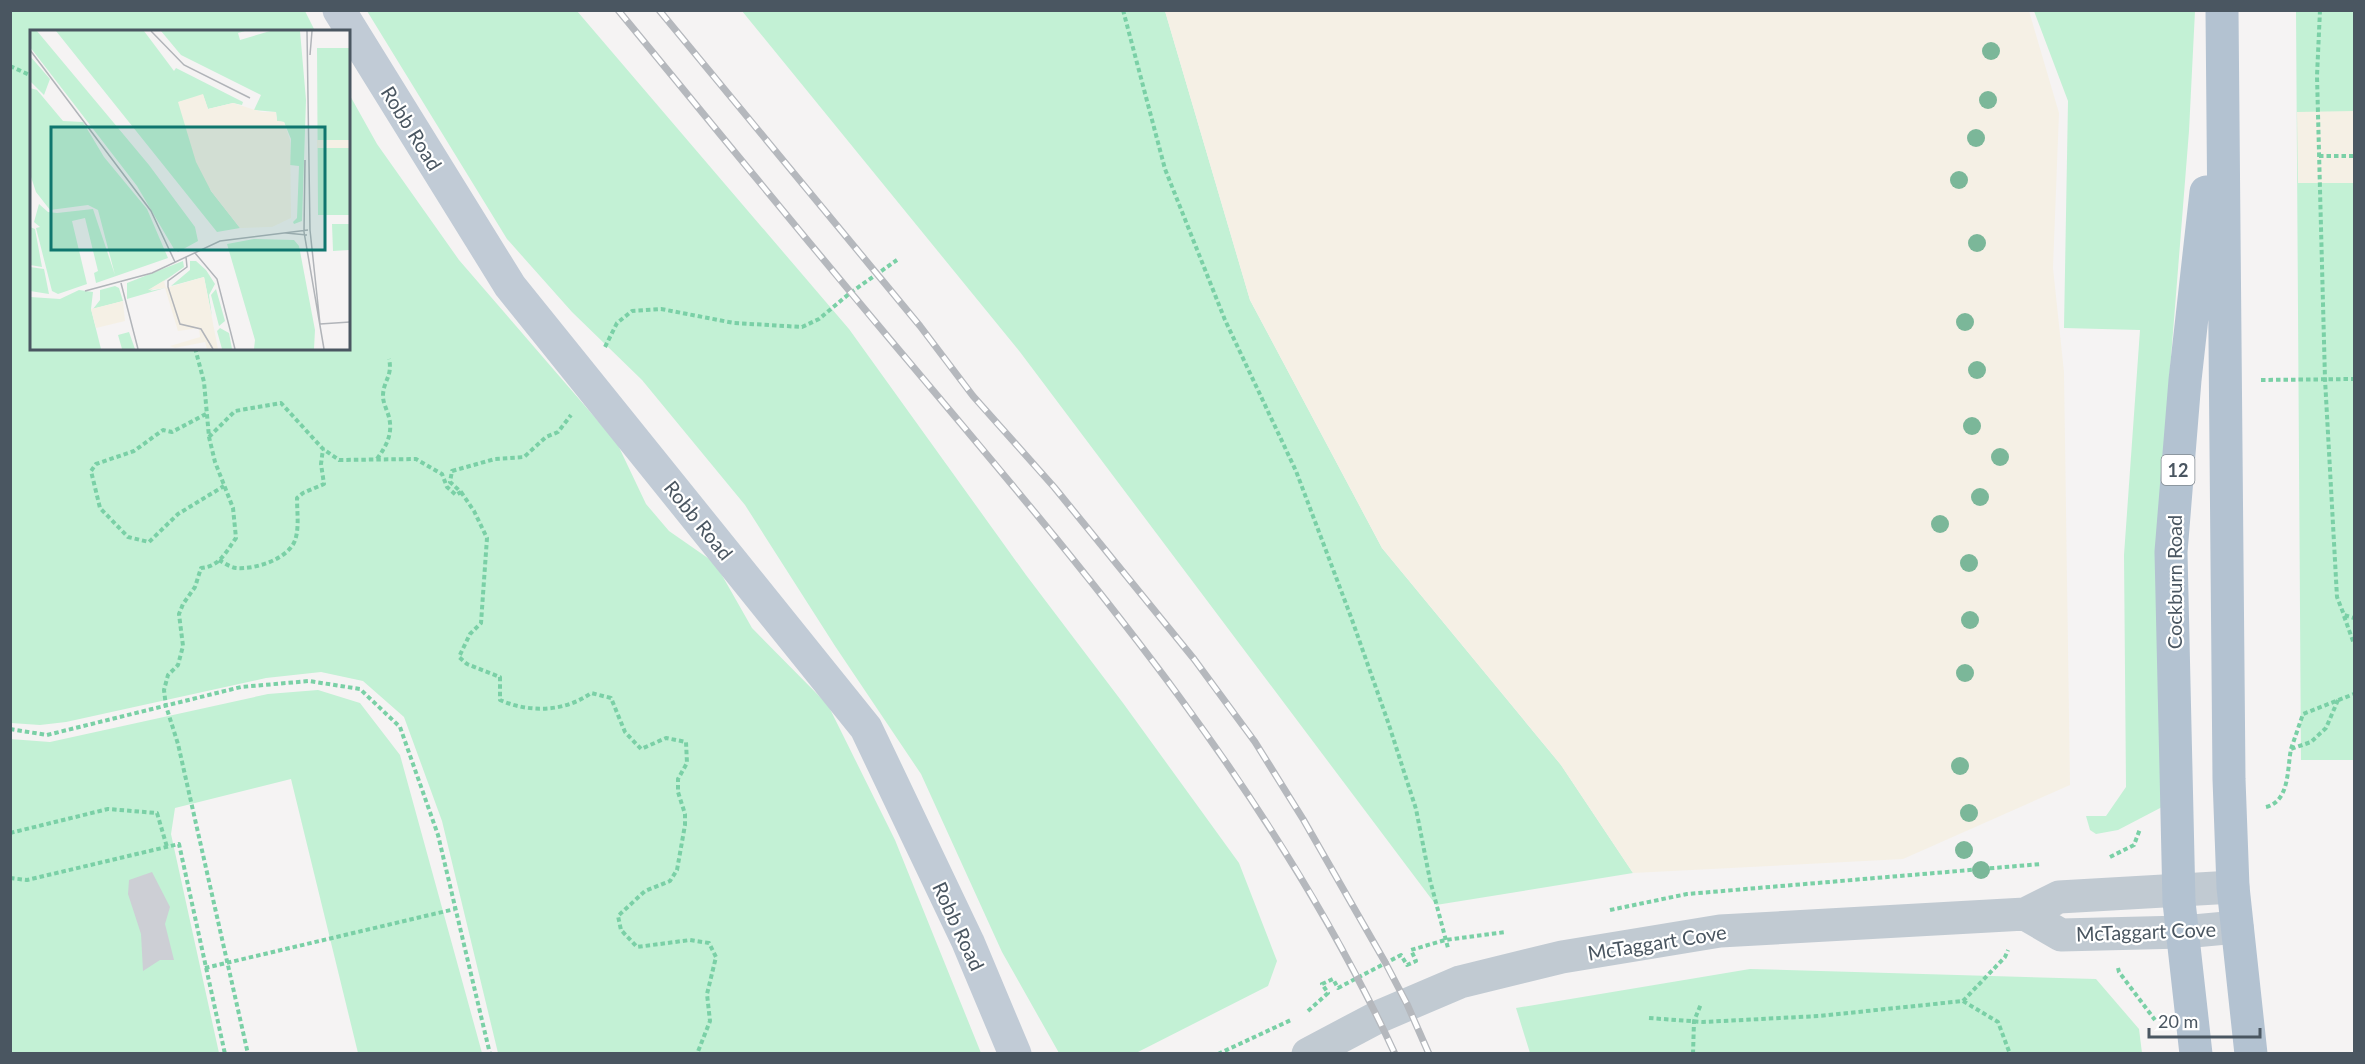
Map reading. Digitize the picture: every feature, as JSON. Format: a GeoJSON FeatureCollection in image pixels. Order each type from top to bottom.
{"type":"FeatureCollection","features":[{"type":"Feature","properties":{"kind":"main road","name":"Cockburn Road"},"geometry":{"type":"LineString","coordinates":[[2222,26],[2229,779],[2233,887],[2251,1053]]}},
{"type":"Feature","properties":{"kind":"main road","name":"Cockburn Road"},"geometry":{"type":"LineString","coordinates":[[2196,1053],[2178,889],[2171,552],[2185,380],[2222,26]]}},
{"type":"Feature","properties":{"kind":"street","name":"Robb Road"},"geometry":{"type":"LineString","coordinates":[[339,10],[510,285],[866,728],[968,942],[1015,1053]]}},
{"type":"Feature","properties":{"kind":"street","name":"McTaggart Cove"},"geometry":{"type":"LineString","coordinates":[[1308,1053],[1378,1017],[1460,982],[1562,957],[1720,931],[2025,914],[2059,897],[2233,887]]}},
{"type":"Feature","properties":{"kind":"street","name":"McTaggart Cove"},"geometry":{"type":"LineString","coordinates":[[2025,914],[2061,934],[2182,932],[2237,927]]}},
{"type":"Feature","properties":{"kind":"path"},"geometry":{"type":"LineString","coordinates":[[1123,10],[1166,169],[1225,320],[1296,471],[1366,659],[1416,809],[1445,940],[1460,982]]}},
{"type":"Feature","properties":{"kind":"path"},"geometry":{"type":"LineString","coordinates":[[2320,10],[2317,76],[2325,379],[2337,597],[2355,644]]}},
{"type":"Feature","properties":{"kind":"path"},"geometry":{"type":"LineString","coordinates":[[10,66],[30,75]]}},
{"type":"Feature","properties":{"kind":"path"},"geometry":{"type":"LineString","coordinates":[[2319,156],[2355,156]]}},
{"type":"Feature","properties":{"kind":"path"},"geometry":{"type":"LineString","coordinates":[[196,350],[204,382],[206,414],[215,462],[233,508],[236,538],[211,567],[201,568],[195,587],[183,604],[179,614],[183,646],[178,665],[168,675],[164,690],[248,1053]]}},
{"type":"Feature","properties":{"kind":"path"},"geometry":{"type":"LineString","coordinates":[[376,459],[388,444],[390,432],[390,421],[383,399],[383,392],[392,370],[389,359]]}},
{"type":"Feature","properties":{"kind":"path"},"geometry":{"type":"LineString","coordinates":[[2225,382],[2355,379]]}},
{"type":"Feature","properties":{"kind":"path"},"geometry":{"type":"LineString","coordinates":[[206,414],[172,432],[162,430],[134,451],[96,464],[91,471],[100,508],[128,537],[150,542],[178,514],[225,486]]}},
{"type":"Feature","properties":{"kind":"path"},"geometry":{"type":"LineString","coordinates":[[219,560],[234,567],[252,567],[268,564],[286,552],[296,539],[297,498],[324,484],[321,464],[323,449]]}},
{"type":"Feature","properties":{"kind":"path"},"geometry":{"type":"LineString","coordinates":[[461,492],[488,538],[481,623],[470,634],[459,657],[467,664],[501,677],[501,700],[512,705],[534,710],[579,702],[591,693],[611,698],[626,732],[641,749],[666,738],[686,742],[687,763],[678,778],[678,792],[685,814],[685,825],[677,870],[670,881],[645,891],[618,916],[621,930],[637,947],[690,940],[709,943],[716,957],[707,994],[710,1021],[698,1053]]}},
{"type":"Feature","properties":{"kind":"path"},"geometry":{"type":"LineString","coordinates":[[2344,615],[2355,618]]}},
{"type":"Feature","properties":{"kind":"path"},"geometry":{"type":"LineString","coordinates":[[10,729],[47,735],[241,687],[309,681],[360,689],[400,727],[438,835],[490,1053]]}},
{"type":"Feature","properties":{"kind":"path"},"geometry":{"type":"LineString","coordinates":[[2257,810],[2274,806],[2285,791],[2291,749],[2303,714],[2355,694]]}},
{"type":"Feature","properties":{"kind":"path"},"geometry":{"type":"LineString","coordinates":[[2291,749],[2311,742],[2326,728],[2338,700]]}},
{"type":"Feature","properties":{"kind":"path"},"geometry":{"type":"LineString","coordinates":[[10,833],[108,808],[157,813],[167,847]]}},
{"type":"Feature","properties":{"kind":"path"},"geometry":{"type":"LineString","coordinates":[[2106,859],[2134,845],[2140,829],[2147,823]]}},
{"type":"Feature","properties":{"kind":"path"},"geometry":{"type":"LineString","coordinates":[[10,878],[27,880],[179,844],[225,1053]]}},
{"type":"Feature","properties":{"kind":"path"},"geometry":{"type":"LineString","coordinates":[[205,968],[455,909]]}},
{"type":"Feature","properties":{"kind":"path"},"geometry":{"type":"LineString","coordinates":[[1963,1001],[2006,957],[2025,914]]}},
{"type":"Feature","properties":{"kind":"path"},"geometry":{"type":"LineString","coordinates":[[2118,962],[2119,972],[2156,1021]]}},
{"type":"Feature","properties":{"kind":"path"},"geometry":{"type":"LineString","coordinates":[[1649,1018],[1694,1021],[1818,1016],[1963,1001],[1998,1022],[2010,1053]]}},
{"type":"Feature","properties":{"kind":"path"},"geometry":{"type":"LineString","coordinates":[[1693,1053],[1694,1021],[1701,1004]]}},
{"type":"Feature","properties":{"kind":"green space"},"geometry":{"type":"Polygon","coordinates":[[[11,11],[305,11],[314,30],[30,30],[30,350],[350,350],[350,96],[377,144],[459,260],[617,443],[646,504],[669,531],[715,563],[752,628],[828,705],[895,840],[981,1053],[498,1053],[442,821],[404,717],[363,681],[321,672],[266,678],[66,722],[40,725],[11,723],[11,11]]]}},
{"type":"Feature","properties":{"kind":"green space"},"geometry":{"type":"Polygon","coordinates":[[[367,11],[577,11],[849,329],[1026,575],[1123,703],[1239,863],[1277,961],[1268,986],[1136,1053],[1059,1053],[1002,952],[921,774],[835,646],[745,505],[642,380],[572,312],[507,239],[367,11]]]}},
{"type":"Feature","properties":{"kind":"green space"},"geometry":{"type":"Polygon","coordinates":[[[742,11],[1165,11],[1250,300],[1382,548],[1561,765],[1633,873],[1436,905],[1020,352],[742,11]]]}},
{"type":"Feature","properties":{"kind":"green space"},"geometry":{"type":"Polygon","coordinates":[[[2034,11],[2195,11],[2189,131],[2165,433],[2164,806],[2118,830],[2096,834],[2090,830],[2086,816],[2106,816],[2126,787],[2124,555],[2140,330],[2064,328],[2068,101],[2034,11]]]}},
{"type":"Feature","properties":{"kind":"green space"},"geometry":{"type":"Polygon","coordinates":[[[2296,11],[2354,11],[2354,760],[2301,760],[2296,11]]]}},
{"type":"Feature","properties":{"kind":"green space"},"geometry":{"type":"Polygon","coordinates":[[[318,690],[360,703],[400,755],[482,1053],[358,1053],[291,779],[175,808],[171,834],[219,1053],[11,1053],[10,739],[50,742],[268,694],[318,690]]]}},
{"type":"Feature","properties":{"kind":"green space"},"geometry":{"type":"Polygon","coordinates":[[[1750,969],[2096,979],[2139,1029],[2142,1053],[1530,1053],[1516,1008],[1750,969]]]}},
{"type":"Feature","properties":{"kind":"sand"},"geometry":{"type":"Polygon","coordinates":[[[1165,11],[2029,11],[2059,113],[2053,268],[2064,372],[2070,785],[1903,859],[1633,873],[1561,765],[1382,548],[1250,300],[1165,11]]]}},
{"type":"Feature","properties":{"kind":"sand"},"geometry":{"type":"Polygon","coordinates":[[[2354,111],[2354,183],[2298,183],[2297,112],[2354,111]]]}},
{"type":"Feature","properties":{"kind":"building"},"geometry":{"type":"Polygon","coordinates":[[[152,872],[170,907],[165,924],[174,960],[160,960],[143,971],[141,934],[128,894],[129,880],[152,872]]]}},
{"type":"Feature","properties":{"kind":"railway"},"geometry":{"type":"LineString","coordinates":[[618,10],[1050,530],[1178,695],[1239,781],[1295,868],[1348,959],[1395,1054]]}},
{"type":"Feature","properties":{"kind":"railway"},"geometry":{"type":"LineString","coordinates":[[659,10],[920,326],[973,396],[1054,487],[1194,659],[1255,742],[1303,819],[1385,962],[1429,1054]]}}]}
